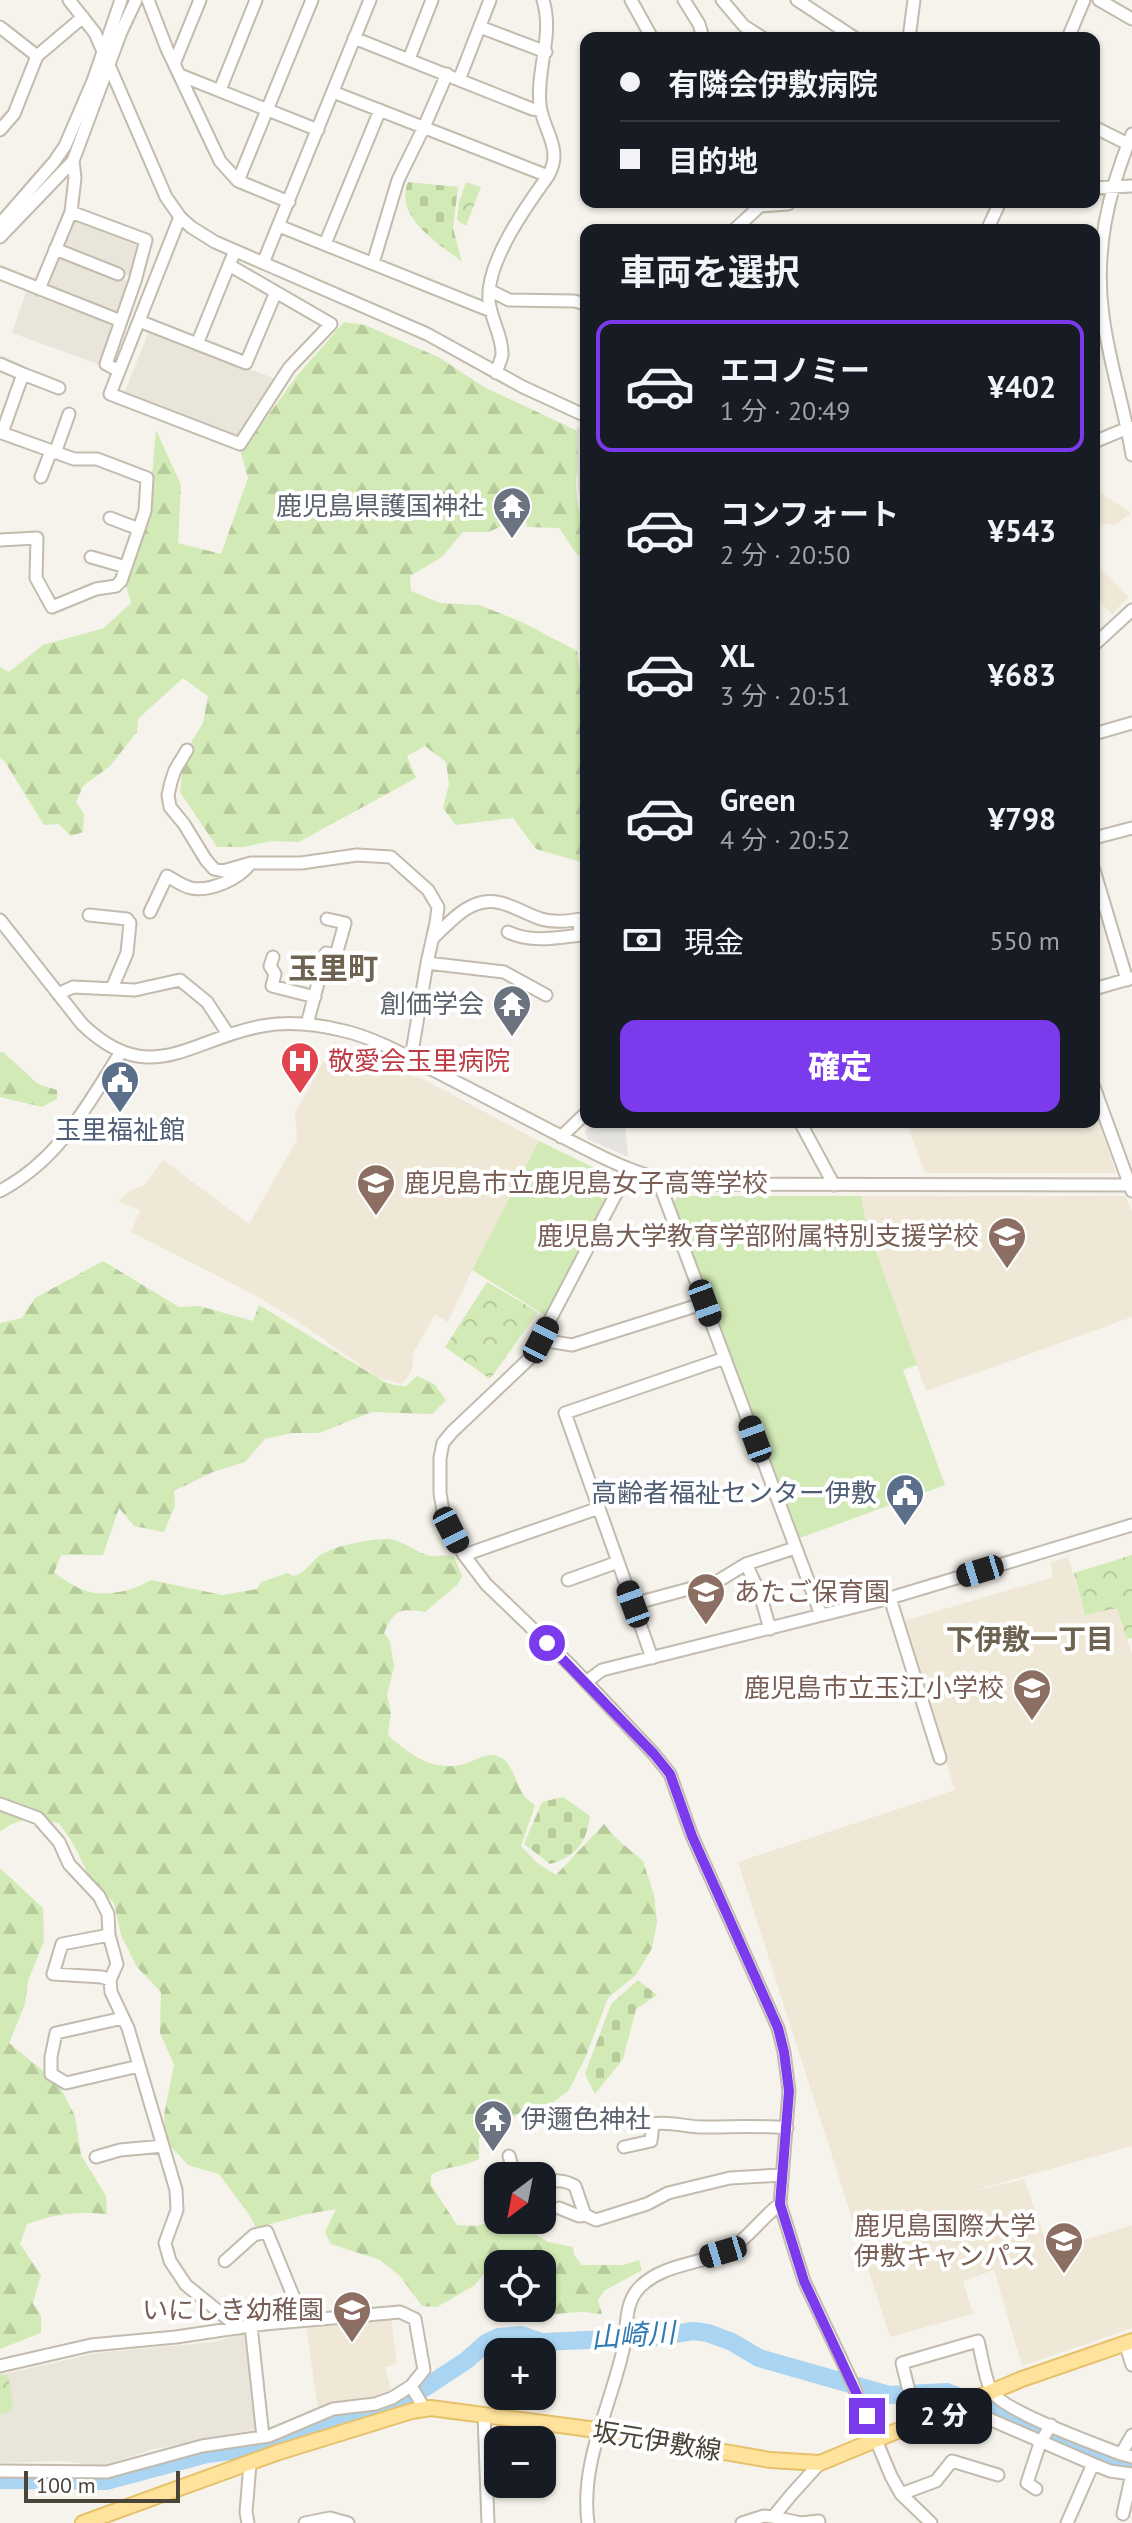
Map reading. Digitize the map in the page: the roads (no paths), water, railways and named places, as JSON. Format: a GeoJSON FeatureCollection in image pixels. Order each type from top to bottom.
{"type":"FeatureCollection","features":[{"type":"Feature","properties":{"kind":"main road","name":"坂元伊敷線"},"geometry":{"type":"LineString","coordinates":[[83,2523],[276,2453],[424,2408],[597,2430],[770,2460],[820,2463],[1022,2379],[1128,2342]]}},
{"type":"Feature","properties":{"kind":"street"},"geometry":{"type":"LineString","coordinates":[[69,0],[95,33],[155,177],[180,217],[203,235],[235,251],[427,334],[496,373],[580,413]]}},
{"type":"Feature","properties":{"kind":"street"},"geometry":{"type":"LineString","coordinates":[[0,224],[65,146],[93,81],[121,0]]}},
{"type":"Feature","properties":{"kind":"street"},"geometry":{"type":"LineString","coordinates":[[0,237],[73,161],[136,0]]}},
{"type":"Feature","properties":{"kind":"street"},"geometry":{"type":"LineString","coordinates":[[148,0],[220,161],[238,181],[289,202]]}},
{"type":"Feature","properties":{"kind":"street"},"geometry":{"type":"LineString","coordinates":[[174,64],[200,0]]}},
{"type":"Feature","properties":{"kind":"street"},"geometry":{"type":"LineString","coordinates":[[220,90],[256,0]]}},
{"type":"Feature","properties":{"kind":"street"},"geometry":{"type":"LineString","coordinates":[[238,181],[312,0]]}},
{"type":"Feature","properties":{"kind":"street"},"geometry":{"type":"LineString","coordinates":[[263,263],[370,0]]}},
{"type":"Feature","properties":{"kind":"street"},"geometry":{"type":"LineString","coordinates":[[409,59],[432,0]]}},
{"type":"Feature","properties":{"kind":"street"},"geometry":{"type":"LineString","coordinates":[[459,80],[490,0]]}},
{"type":"Feature","properties":{"kind":"street"},"geometry":{"type":"LineString","coordinates":[[496,373],[502,355],[489,290],[510,232],[553,167],[555,150],[540,110],[548,20],[543,0]]}},
{"type":"Feature","properties":{"kind":"street"},"geometry":{"type":"LineString","coordinates":[[684,0],[701,32]]}},
{"type":"Feature","properties":{"kind":"street"},"geometry":{"type":"LineString","coordinates":[[722,0],[744,26],[754,32]]}},
{"type":"Feature","properties":{"kind":"street"},"geometry":{"type":"LineString","coordinates":[[797,0],[846,32]]}},
{"type":"Feature","properties":{"kind":"street"},"geometry":{"type":"LineString","coordinates":[[910,32],[914,0]]}},
{"type":"Feature","properties":{"kind":"street"},"geometry":{"type":"LineString","coordinates":[[1071,32],[1084,0]]}},
{"type":"Feature","properties":{"kind":"street"},"geometry":{"type":"LineString","coordinates":[[1099,0],[1132,19]]}},
{"type":"Feature","properties":{"kind":"street"},"geometry":{"type":"LineString","coordinates":[[637,2],[650,32]]}},
{"type":"Feature","properties":{"kind":"street"},"geometry":{"type":"LineString","coordinates":[[0,130],[14,114],[37,56],[83,17]]}},
{"type":"Feature","properties":{"kind":"street"},"geometry":{"type":"LineString","coordinates":[[0,27],[37,56]]}},
{"type":"Feature","properties":{"kind":"street"},"geometry":{"type":"LineString","coordinates":[[480,27],[546,52]]}},
{"type":"Feature","properties":{"kind":"street"},"geometry":{"type":"LineString","coordinates":[[354,38],[540,110]]}},
{"type":"Feature","properties":{"kind":"street"},"geometry":{"type":"LineString","coordinates":[[373,263],[398,180],[447,74]]}},
{"type":"Feature","properties":{"kind":"street"},"geometry":{"type":"LineString","coordinates":[[180,75],[318,130]]}},
{"type":"Feature","properties":{"kind":"street"},"geometry":{"type":"LineString","coordinates":[[333,92],[548,176]]}},
{"type":"Feature","properties":{"kind":"street"},"geometry":{"type":"LineString","coordinates":[[325,244],[380,110]]}},
{"type":"Feature","properties":{"kind":"street"},"geometry":{"type":"LineString","coordinates":[[1100,129],[1130,139],[1112,187],[1102,233],[1100,285]]}},
{"type":"Feature","properties":{"kind":"street"},"geometry":{"type":"LineString","coordinates":[[39,289],[71,212],[75,178],[73,161]]}},
{"type":"Feature","properties":{"kind":"street"},"geometry":{"type":"LineString","coordinates":[[1100,188],[1132,186]]}},
{"type":"Feature","properties":{"kind":"street"},"geometry":{"type":"LineString","coordinates":[[741,224],[755,208]]}},
{"type":"Feature","properties":{"kind":"street"},"geometry":{"type":"LineString","coordinates":[[71,212],[146,240],[106,364],[119,371]]}},
{"type":"Feature","properties":{"kind":"street"},"geometry":{"type":"LineString","coordinates":[[180,217],[110,394],[240,444],[289,368],[331,324],[229,265]]}},
{"type":"Feature","properties":{"kind":"street"},"geometry":{"type":"LineString","coordinates":[[279,226],[491,311]]}},
{"type":"Feature","properties":{"kind":"street"},"geometry":{"type":"LineString","coordinates":[[55,249],[118,274]]}},
{"type":"Feature","properties":{"kind":"street"},"geometry":{"type":"LineString","coordinates":[[197,344],[235,251]]}},
{"type":"Feature","properties":{"kind":"street"},"geometry":{"type":"LineString","coordinates":[[0,273],[121,321]]}},
{"type":"Feature","properties":{"kind":"street"},"geometry":{"type":"LineString","coordinates":[[489,290],[509,300],[580,302]]}},
{"type":"Feature","properties":{"kind":"street"},"geometry":{"type":"LineString","coordinates":[[139,321],[246,363],[276,292]]}},
{"type":"Feature","properties":{"kind":"street"},"geometry":{"type":"LineString","coordinates":[[1100,325],[1129,427],[1132,455]]}},
{"type":"Feature","properties":{"kind":"street"},"geometry":{"type":"LineString","coordinates":[[0,364],[59,388]]}},
{"type":"Feature","properties":{"kind":"street"},"geometry":{"type":"LineString","coordinates":[[0,540],[37,538],[36,578],[52,607],[96,589],[116,586],[121,581],[145,511],[147,478],[97,459],[74,459],[2,433],[23,374]]}},
{"type":"Feature","properties":{"kind":"street"},"geometry":{"type":"LineString","coordinates":[[41,477],[69,414]]}},
{"type":"Feature","properties":{"kind":"street"},"geometry":{"type":"LineString","coordinates":[[1100,439],[1129,427]]}},
{"type":"Feature","properties":{"kind":"street"},"geometry":{"type":"LineString","coordinates":[[110,518],[139,529]]}},
{"type":"Feature","properties":{"kind":"street"},"geometry":{"type":"LineString","coordinates":[[91,557],[126,567]]}},
{"type":"Feature","properties":{"kind":"street"},"geometry":{"type":"LineString","coordinates":[[1100,639],[1132,610]]}},
{"type":"Feature","properties":{"kind":"street"},"geometry":{"type":"LineString","coordinates":[[1100,732],[1132,723]]}},
{"type":"Feature","properties":{"kind":"street"},"geometry":{"type":"LineString","coordinates":[[187,750],[171,782],[168,795],[170,807],[214,869],[223,871],[251,863],[301,863],[357,855],[391,857],[428,890],[438,907],[411,1058]]}},
{"type":"Feature","properties":{"kind":"street"},"geometry":{"type":"LineString","coordinates":[[1100,836],[1132,828]]}},
{"type":"Feature","properties":{"kind":"street"},"geometry":{"type":"LineString","coordinates":[[150,912],[167,876],[194,889],[211,886],[244,872],[251,863]]}},
{"type":"Feature","properties":{"kind":"street"},"geometry":{"type":"LineString","coordinates":[[1100,889],[1129,979],[1100,987]]}},
{"type":"Feature","properties":{"kind":"street"},"geometry":{"type":"LineString","coordinates":[[434,937],[466,910],[487,901],[513,906],[552,921],[580,919]]}},
{"type":"Feature","properties":{"kind":"street"},"geometry":{"type":"LineString","coordinates":[[89,915],[127,919],[130,923],[127,953],[112,988]]}},
{"type":"Feature","properties":{"kind":"street"},"geometry":{"type":"LineString","coordinates":[[307,1024],[326,953],[336,955],[345,923],[327,919]]}},
{"type":"Feature","properties":{"kind":"street"},"geometry":{"type":"LineString","coordinates":[[0,920],[94,1036],[121,1052],[149,1056],[175,1055],[228,1034],[263,1025],[307,1024],[344,1030],[411,1058],[629,1169],[658,1180],[682,1184],[1131,1187],[1100,1103]]}},
{"type":"Feature","properties":{"kind":"street"},"geometry":{"type":"LineString","coordinates":[[508,932],[517,937],[540,940],[580,938]]}},
{"type":"Feature","properties":{"kind":"street"},"geometry":{"type":"LineString","coordinates":[[273,957],[270,966],[275,974],[272,986],[315,997]]}},
{"type":"Feature","properties":{"kind":"street"},"geometry":{"type":"LineString","coordinates":[[427,963],[504,972],[546,995]]}},
{"type":"Feature","properties":{"kind":"street"},"geometry":{"type":"LineString","coordinates":[[58,994],[73,987],[135,990],[180,980],[207,1002],[228,1034]]}},
{"type":"Feature","properties":{"kind":"street"},"geometry":{"type":"LineString","coordinates":[[0,1191],[31,1173],[59,1144],[121,1052]]}},
{"type":"Feature","properties":{"kind":"street"},"geometry":{"type":"LineString","coordinates":[[561,1137],[580,1119]]}},
{"type":"Feature","properties":{"kind":"street"},"geometry":{"type":"LineString","coordinates":[[803,1128],[834,1185]]}},
{"type":"Feature","properties":{"kind":"street"},"geometry":{"type":"LineString","coordinates":[[629,1169],[530,1358],[443,1443],[439,1472],[443,1511],[464,1555],[486,1584],[586,1682],[670,1774],[692,1836],[778,2028],[787,2074],[787,2128],[780,2204],[804,2281],[851,2380],[891,2476],[901,2494],[931,2523]]}},
{"type":"Feature","properties":{"kind":"street"},"geometry":{"type":"LineString","coordinates":[[658,1180],[821,1615]]}},
{"type":"Feature","properties":{"kind":"street"},"geometry":{"type":"LineString","coordinates":[[541,1340],[572,1345],[705,1303]]}},
{"type":"Feature","properties":{"kind":"street"},"geometry":{"type":"LineString","coordinates":[[652,1658],[565,1413],[725,1358]]}},
{"type":"Feature","properties":{"kind":"street"},"geometry":{"type":"LineString","coordinates":[[464,1555],[599,1508]]}},
{"type":"Feature","properties":{"kind":"street"},"geometry":{"type":"LineString","coordinates":[[586,1682],[602,1670],[890,1598],[1132,1525]]}},
{"type":"Feature","properties":{"kind":"street"},"geometry":{"type":"LineString","coordinates":[[633,1604],[718,1581],[746,1564],[795,1548]]}},
{"type":"Feature","properties":{"kind":"street"},"geometry":{"type":"LineString","coordinates":[[568,1580],[618,1562]]}},
{"type":"Feature","properties":{"kind":"street"},"geometry":{"type":"LineString","coordinates":[[746,1564],[760,1594],[770,1629]]}},
{"type":"Feature","properties":{"kind":"street"},"geometry":{"type":"LineString","coordinates":[[890,1598],[940,1758]]}},
{"type":"Feature","properties":{"kind":"street"},"geometry":{"type":"LineString","coordinates":[[0,1804],[42,1821],[59,1842],[69,1864],[104,1904],[117,1964],[110,1980],[111,1992],[139,2066],[176,2190],[178,2204],[165,2243],[166,2253],[181,2281],[245,2327],[263,2437]]}},
{"type":"Feature","properties":{"kind":"street"},"geometry":{"type":"LineString","coordinates":[[109,1935],[62,1944],[53,1974],[110,1980]]}},
{"type":"Feature","properties":{"kind":"street"},"geometry":{"type":"LineString","coordinates":[[123,2018],[56,2033],[51,2074],[66,2083],[139,2066]]}},
{"type":"Feature","properties":{"kind":"street"},"geometry":{"type":"LineString","coordinates":[[624,2147],[651,2141],[653,2124],[661,2123],[700,2127],[758,2125],[787,2128]]}},
{"type":"Feature","properties":{"kind":"street"},"geometry":{"type":"LineString","coordinates":[[96,2157],[120,2150],[163,2146]]}},
{"type":"Feature","properties":{"kind":"street"},"geometry":{"type":"LineString","coordinates":[[509,2156],[511,2162]]}},
{"type":"Feature","properties":{"kind":"street"},"geometry":{"type":"LineString","coordinates":[[559,2208],[596,2220],[647,2204],[668,2193],[730,2178],[781,2175]]}},
{"type":"Feature","properties":{"kind":"street"},"geometry":{"type":"LineString","coordinates":[[556,2181],[566,2181],[575,2186],[585,2215]]}},
{"type":"Feature","properties":{"kind":"street"},"geometry":{"type":"LineString","coordinates":[[588,2523],[586,2496],[597,2430],[624,2348],[630,2300],[640,2287],[656,2276],[723,2252],[742,2241],[780,2204]]}},
{"type":"Feature","properties":{"kind":"street"},"geometry":{"type":"LineString","coordinates":[[225,2261],[254,2235],[267,2232],[303,2320]]}},
{"type":"Feature","properties":{"kind":"street"},"geometry":{"type":"LineString","coordinates":[[0,2366],[91,2345],[400,2312],[415,2319],[424,2370],[411,2386],[392,2398],[375,2404],[333,2409],[263,2437],[202,2446],[107,2472],[0,2471]]}},
{"type":"Feature","properties":{"kind":"street"},"geometry":{"type":"LineString","coordinates":[[908,2387],[902,2363],[978,2341],[989,2394],[1051,2425],[1126,2455],[1132,2435]]}},
{"type":"Feature","properties":{"kind":"street"},"geometry":{"type":"LineString","coordinates":[[1128,2342],[1132,2365]]}},
{"type":"Feature","properties":{"kind":"street"},"geometry":{"type":"LineString","coordinates":[[411,2386],[424,2408]]}},
{"type":"Feature","properties":{"kind":"street"},"geometry":{"type":"LineString","coordinates":[[959,2405],[1110,2471],[1132,2474],[1123,2514]]}},
{"type":"Feature","properties":{"kind":"street"},"geometry":{"type":"LineString","coordinates":[[484,2414],[488,2523]]}},
{"type":"Feature","properties":{"kind":"street"},"geometry":{"type":"LineString","coordinates":[[1036,2489],[1027,2483],[1040,2443],[1051,2425]]}},
{"type":"Feature","properties":{"kind":"street"},"geometry":{"type":"LineString","coordinates":[[901,2494],[936,2481],[952,2461],[998,2475]]}},
{"type":"Feature","properties":{"kind":"street"},"geometry":{"type":"LineString","coordinates":[[773,2517],[820,2463]]}},
{"type":"Feature","properties":{"kind":"street"},"geometry":{"type":"LineString","coordinates":[[248,2523],[250,2464]]}},
{"type":"Feature","properties":{"kind":"street"},"geometry":{"type":"LineString","coordinates":[[1067,2523],[1093,2464]]}},
{"type":"Feature","properties":{"kind":"street"},"geometry":{"type":"LineString","coordinates":[[749,2522],[764,2516],[801,2523],[819,2521]]}},
{"type":"Feature","properties":{"kind":"street"},"geometry":{"type":"LineString","coordinates":[[305,2523],[330,2518],[348,2523]]}},
{"type":"Feature","properties":{"kind":"waterway","name":"山崎川"},"geometry":{"type":"LineString","coordinates":[[0,2480],[106,2481],[207,2454],[271,2446],[339,2415],[379,2412],[403,2402],[499,2337],[521,2335],[542,2342],[656,2337],[693,2331],[732,2342],[759,2358],[889,2395],[947,2392],[1113,2461],[1132,2462]]}},
{"type":"Feature","properties":{"kind":"place","name":"鹿児島県護国神社"},"geometry":{"type":"Point","coordinates":[512,540]}},
{"type":"Feature","properties":{"kind":"place","name":"創価学会"},"geometry":{"type":"Point","coordinates":[512,1038]}},
{"type":"Feature","properties":{"kind":"place","name":"敬愛会玉里病院"},"geometry":{"type":"Point","coordinates":[300,1095]}},
{"type":"Feature","properties":{"kind":"place","name":"玉里福祉館"},"geometry":{"type":"Point","coordinates":[120,1114]}},
{"type":"Feature","properties":{"kind":"place","name":"鹿児島市立鹿児島女子高等学校"},"geometry":{"type":"Point","coordinates":[376,1217]}},
{"type":"Feature","properties":{"kind":"place","name":"鹿児島大学教育学部附属特別支援学校"},"geometry":{"type":"Point","coordinates":[1007,1270]}},
{"type":"Feature","properties":{"kind":"place","name":"高齢者福祉センター伊敷"},"geometry":{"type":"Point","coordinates":[905,1527]}},
{"type":"Feature","properties":{"kind":"place","name":"あたご保育園"},"geometry":{"type":"Point","coordinates":[706,1626]}},
{"type":"Feature","properties":{"kind":"place","name":"鹿児島市立玉江小学校"},"geometry":{"type":"Point","coordinates":[1032,1722]}},
{"type":"Feature","properties":{"kind":"place","name":"伊邇色神社"},"geometry":{"type":"Point","coordinates":[493,2153]}},
{"type":"Feature","properties":{"kind":"place","name":"鹿児島国際大学 伊敷キャンパス"},"geometry":{"type":"Point","coordinates":[1064,2275]}},
{"type":"Feature","properties":{"kind":"place","name":"いにしき幼稚園"},"geometry":{"type":"Point","coordinates":[352,2344]}},
{"type":"Feature","properties":{"kind":"district","name":"玉里町"},"geometry":{"type":"Point","coordinates":[333,969]}},
{"type":"Feature","properties":{"kind":"district","name":"下伊敷一丁目"},"geometry":{"type":"Point","coordinates":[1030,1639]}}]}
